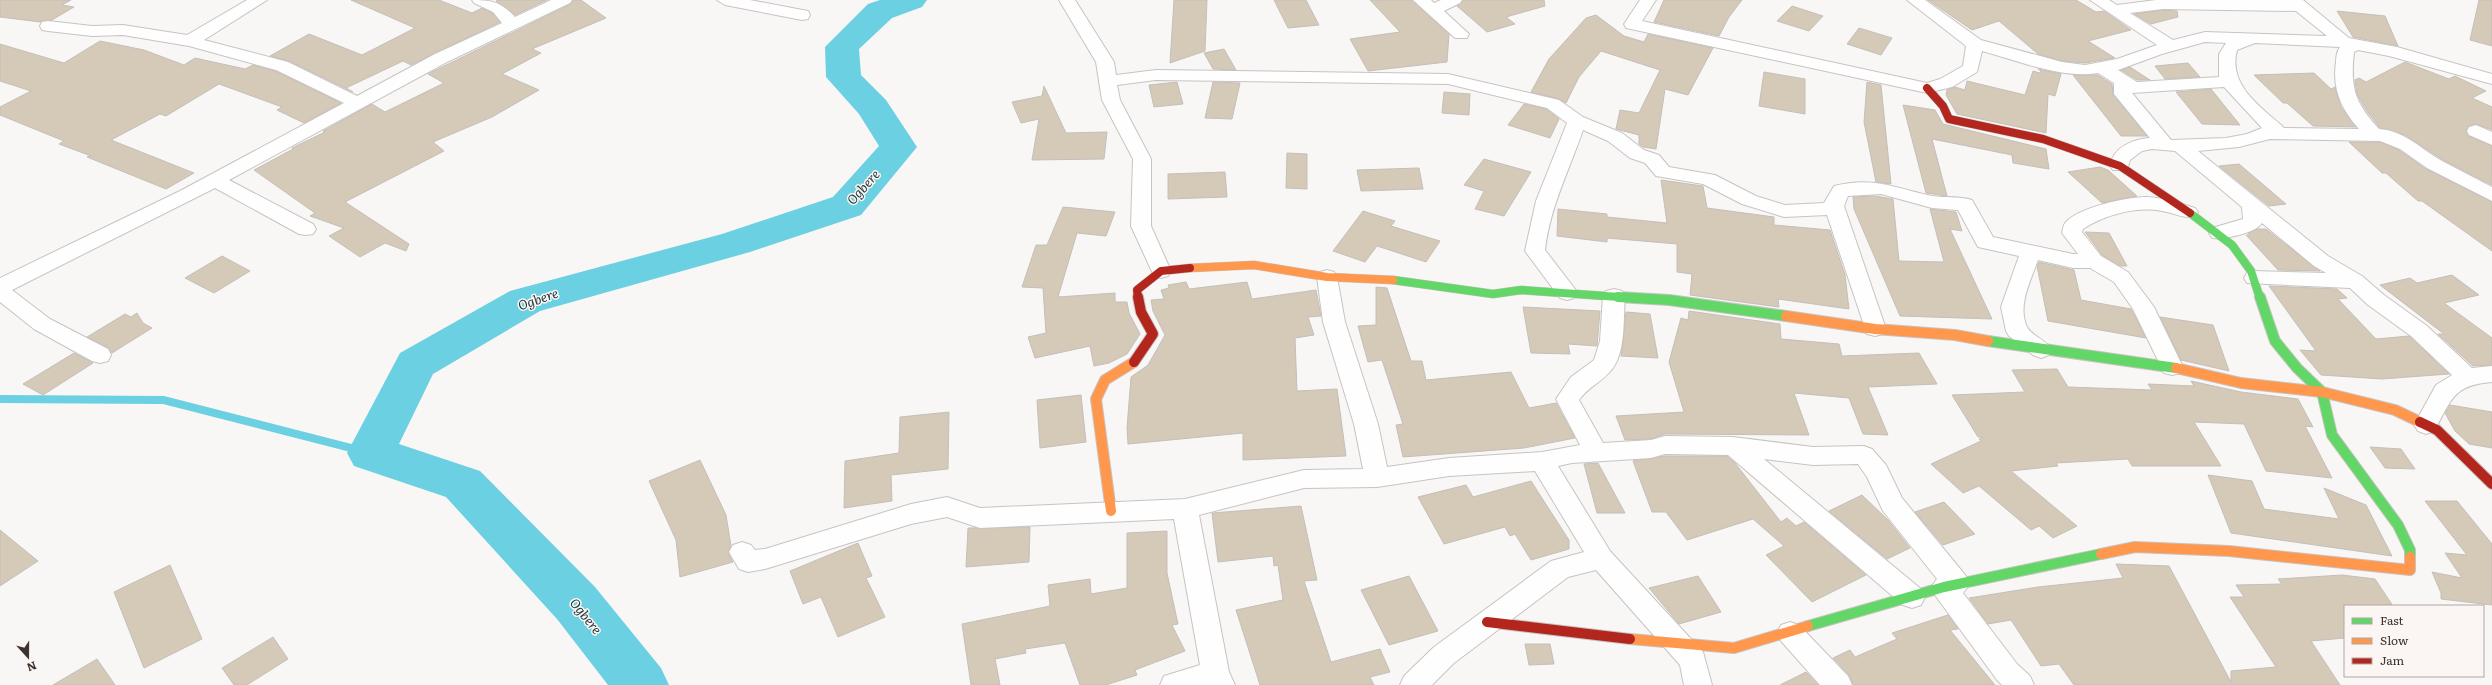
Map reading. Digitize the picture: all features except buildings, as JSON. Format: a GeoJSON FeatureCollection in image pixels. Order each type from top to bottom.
{"type":"FeatureCollection","features":[{"type":"Feature","properties":{"kind":"street"},"geometry":{"type":"LineString","coordinates":[[190,41],[259,0]]}},
{"type":"Feature","properties":{"kind":"street"},"geometry":{"type":"LineString","coordinates":[[480,0],[499,9],[512,24]]}},
{"type":"Feature","properties":{"kind":"street"},"geometry":{"type":"LineString","coordinates":[[0,287],[215,180],[356,102],[512,24],[564,0]]}},
{"type":"Feature","properties":{"kind":"street"},"geometry":{"type":"LineString","coordinates":[[725,0],[802,15]]}},
{"type":"Feature","properties":{"kind":"street"},"geometry":{"type":"LineString","coordinates":[[1067,0],[1105,62],[1111,100],[1142,159],[1141,226],[1161,271]]}},
{"type":"Feature","properties":{"kind":"street"},"geometry":{"type":"LineString","coordinates":[[1427,4],[1454,0]]}},
{"type":"Feature","properties":{"kind":"street"},"geometry":{"type":"LineString","coordinates":[[1648,0],[1632,24],[1927,88],[1946,83],[1971,68],[1975,44]]}},
{"type":"Feature","properties":{"kind":"street"},"geometry":{"type":"LineString","coordinates":[[1915,0],[1975,44],[2061,67],[2085,70],[2121,64],[2171,46],[2205,37],[2252,38],[2348,44],[2391,51],[2492,79]]}},
{"type":"Feature","properties":{"kind":"street"},"geometry":{"type":"LineString","coordinates":[[2098,0],[2171,46]]}},
{"type":"Feature","properties":{"kind":"street"},"geometry":{"type":"LineString","coordinates":[[2114,10],[2164,4],[2296,3],[2348,44]]}},
{"type":"Feature","properties":{"kind":"street"},"geometry":{"type":"LineString","coordinates":[[1427,4],[1461,34]]}},
{"type":"Feature","properties":{"kind":"street"},"geometry":{"type":"LineString","coordinates":[[48,26],[92,31],[123,30],[190,41],[282,66],[356,102]]}},
{"type":"Feature","properties":{"kind":"street"},"geometry":{"type":"LineString","coordinates":[[2252,38],[2230,47],[2227,53],[2229,80],[2268,124],[2279,133]]}},
{"type":"Feature","properties":{"kind":"street"},"geometry":{"type":"LineString","coordinates":[[2348,44],[2344,63],[2345,96],[2355,114],[2373,134]]}},
{"type":"Feature","properties":{"kind":"street"},"geometry":{"type":"LineString","coordinates":[[2101,67],[2133,86],[2148,88],[2229,80]]}},
{"type":"Feature","properties":{"kind":"street"},"geometry":{"type":"LineString","coordinates":[[1107,81],[1156,74],[1448,79],[1553,104],[1576,121],[1615,137],[1637,154],[1652,159],[1663,172],[1708,180],[1749,200],[1784,211],[1826,209],[1834,206]]}},
{"type":"Feature","properties":{"kind":"street"},"geometry":{"type":"LineString","coordinates":[[2123,81],[2123,94],[2173,145],[2321,261],[2355,281],[2376,300],[2419,331],[2467,376]]}},
{"type":"Feature","properties":{"kind":"street"},"geometry":{"type":"LineString","coordinates":[[1487,622],[1575,634],[1734,648],[1951,586],[2135,547],[2229,551],[2410,570],[2410,550],[2398,525],[2332,435],[2322,392],[2297,368],[2276,341],[2251,271],[2232,245],[2219,233],[2120,166],[2043,139],[1949,119],[1943,106],[1927,88]]}},
{"type":"Feature","properties":{"kind":"street"},"geometry":{"type":"LineString","coordinates":[[1567,293],[1535,250],[1539,215],[1568,151],[1576,121]]}},
{"type":"Feature","properties":{"kind":"street"},"geometry":{"type":"LineString","coordinates":[[2120,166],[2120,158],[2134,147],[2250,139],[2262,137],[2266,133],[2373,134],[2395,138],[2434,164],[2492,195]]}},
{"type":"Feature","properties":{"kind":"street"},"geometry":{"type":"LineString","coordinates":[[215,180],[306,229]]}},
{"type":"Feature","properties":{"kind":"street"},"geometry":{"type":"LineString","coordinates":[[1875,329],[1834,206],[1841,190],[1882,188],[1932,202],[1965,204],[1985,242],[2030,253],[2073,261],[2094,261]]}},
{"type":"Feature","properties":{"kind":"street"},"geometry":{"type":"LineString","coordinates":[[2172,367],[2144,307],[2121,277],[2094,261],[2072,233],[2073,226],[2083,218],[2109,209],[2154,203],[2188,212]]}},
{"type":"Feature","properties":{"kind":"street"},"geometry":{"type":"LineString","coordinates":[[2219,233],[2236,229],[2252,222],[2252,206]]}},
{"type":"Feature","properties":{"kind":"street"},"geometry":{"type":"LineString","coordinates":[[2030,253],[2012,307],[2017,331],[2041,350]]}},
{"type":"Feature","properties":{"kind":"street"},"geometry":{"type":"LineString","coordinates":[[1111,511],[1096,399],[1099,386],[1113,373],[1136,361],[1153,334],[1140,312],[1137,290],[1161,271],[1212,265],[1254,265],[1327,277],[1387,279],[1493,294],[1521,290],[1669,300],[1875,329],[1956,335],[2041,350],[2172,367],[2241,383],[2322,392],[2395,410],[2437,430],[2492,484]]}},
{"type":"Feature","properties":{"kind":"street"},"geometry":{"type":"LineString","coordinates":[[1327,277],[1334,322],[1366,424],[1377,478]]}},
{"type":"Feature","properties":{"kind":"street"},"geometry":{"type":"LineString","coordinates":[[2254,278],[2355,281]]}},
{"type":"Feature","properties":{"kind":"street"},"geometry":{"type":"LineString","coordinates":[[0,291],[42,324],[100,355]]}},
{"type":"Feature","properties":{"kind":"street"},"geometry":{"type":"LineString","coordinates":[[1596,453],[1567,400],[1579,382],[1604,364],[1611,341],[1614,296]]}},
{"type":"Feature","properties":{"kind":"street"},"geometry":{"type":"LineString","coordinates":[[2426,425],[2444,391],[2467,376],[2492,374]]}},
{"type":"Feature","properties":{"kind":"street"},"geometry":{"type":"LineString","coordinates":[[742,552],[748,562],[765,559],[911,514],[947,507],[980,518],[1111,511],[1185,509],[1304,479],[1377,478],[1449,467],[1542,461],[1572,454],[1596,453],[1666,445],[1733,446],[1813,456],[1864,455],[1878,472],[1892,504],[1951,586],[2007,672],[2020,685]]}},
{"type":"Feature","properties":{"kind":"street"},"geometry":{"type":"LineString","coordinates":[[1733,446],[1912,597]]}},
{"type":"Feature","properties":{"kind":"street"},"geometry":{"type":"LineString","coordinates":[[1542,461],[1601,558],[1664,630],[1680,644],[1693,660],[1698,685]]}},
{"type":"Feature","properties":{"kind":"street"},"geometry":{"type":"LineString","coordinates":[[1174,685],[1218,678],[1185,509]]}},
{"type":"Feature","properties":{"kind":"street"},"geometry":{"type":"LineString","coordinates":[[1414,685],[1444,655],[1560,568],[1601,558]]}},
{"type":"Feature","properties":{"kind":"street"},"geometry":{"type":"LineString","coordinates":[[1790,633],[1838,685]]}},
{"type":"Feature","properties":{"kind":"waterway","name":"Ogbere"},"geometry":{"type":"LineString","coordinates":[[641,685],[576,603],[463,484],[371,453],[416,364],[525,301],[736,243],[847,206],[898,147],[873,108],[844,77],[842,47],[880,11],[911,0]]}},
{"type":"Feature","properties":{"kind":"waterway"},"geometry":{"type":"LineString","coordinates":[[0,399],[164,400],[371,453]]}},
{"type":"Feature","properties":{"kind":"traffic: fast"},"geometry":{"type":"LineString","coordinates":[[2190,213],[2232,245],[2251,271],[2275,341],[2297,368],[2322,392],[2332,435],[2398,525],[2410,550],[2410,557]]}},
{"type":"Feature","properties":{"kind":"traffic: fast"},"geometry":{"type":"LineString","coordinates":[[1393,280],[1493,294],[1521,290],[1669,300],[1786,316]]}},
{"type":"Feature","properties":{"kind":"traffic: fast"},"geometry":{"type":"LineString","coordinates":[[1988,341],[2176,368]]}},
{"type":"Feature","properties":{"kind":"traffic: fast"},"geometry":{"type":"LineString","coordinates":[[1808,626],[1944,587],[2101,554]]}},
{"type":"Feature","properties":{"kind":"traffic: slow"},"geometry":{"type":"LineString","coordinates":[[1190,268],[1254,265],[1327,277],[1393,280]]}},
{"type":"Feature","properties":{"kind":"traffic: slow"},"geometry":{"type":"LineString","coordinates":[[1786,316],[1875,329],[1955,335],[1988,341]]}},
{"type":"Feature","properties":{"kind":"traffic: slow"},"geometry":{"type":"LineString","coordinates":[[1111,511],[1096,399],[1098,391],[1105,380],[1115,372],[1134,362]]}},
{"type":"Feature","properties":{"kind":"traffic: slow"},"geometry":{"type":"LineString","coordinates":[[2176,368],[2241,383],[2322,392],[2395,410],[2420,422]]}},
{"type":"Feature","properties":{"kind":"traffic: slow"},"geometry":{"type":"LineString","coordinates":[[2101,554],[2135,547],[2229,551],[2410,570],[2410,557]]}},
{"type":"Feature","properties":{"kind":"traffic: slow"},"geometry":{"type":"LineString","coordinates":[[1630,639],[1734,648],[1808,626]]}},
{"type":"Feature","properties":{"kind":"traffic: jam"},"geometry":{"type":"LineString","coordinates":[[1927,88],[1943,106],[1949,119],[2043,139],[2120,166],[2190,213]]}},
{"type":"Feature","properties":{"kind":"traffic: jam"},"geometry":{"type":"LineString","coordinates":[[1134,362],[1153,334],[1141,312],[1137,290],[1161,271],[1190,268]]}},
{"type":"Feature","properties":{"kind":"traffic: jam"},"geometry":{"type":"LineString","coordinates":[[2420,422],[2437,430],[2492,484]]}},
{"type":"Feature","properties":{"kind":"traffic: jam"},"geometry":{"type":"LineString","coordinates":[[1487,622],[1630,639]]}}]}
